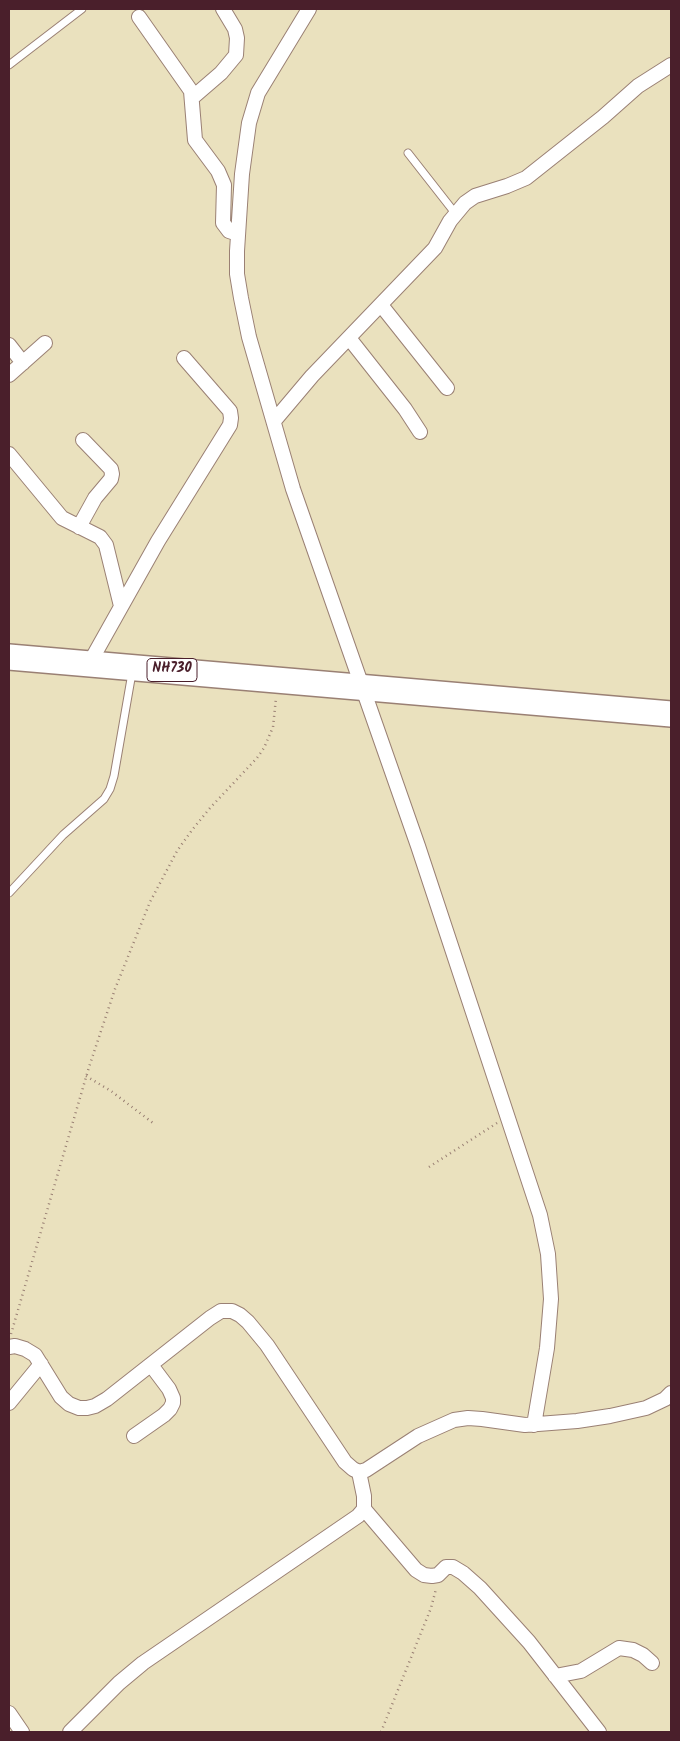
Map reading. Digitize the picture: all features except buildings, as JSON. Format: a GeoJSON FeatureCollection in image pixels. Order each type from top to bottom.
{"type":"FeatureCollection","features":[{"type":"Feature","properties":{"kind":"highway","name":"NH730"},"geometry":{"type":"LineString","coordinates":[[9,657],[671,714]]}},
{"type":"Feature","properties":{"kind":"street"},"geometry":{"type":"LineString","coordinates":[[192,98],[226,68],[236,55],[238,38],[223,9]]}},
{"type":"Feature","properties":{"kind":"street"},"geometry":{"type":"LineString","coordinates":[[309,9],[265,80],[253,107],[234,233],[241,298],[249,337],[293,489],[314,553],[351,686],[418,846],[545,1234],[550,1276],[550,1323],[524,1425]]}},
{"type":"Feature","properties":{"kind":"street"},"geometry":{"type":"LineString","coordinates":[[139,17],[191,91],[195,140],[222,179],[225,192],[223,224],[234,233]]}},
{"type":"Feature","properties":{"kind":"street"},"geometry":{"type":"LineString","coordinates":[[274,420],[312,376],[435,248],[455,212],[475,196],[526,178],[603,117],[638,86],[671,65]]}},
{"type":"Feature","properties":{"kind":"street"},"geometry":{"type":"LineString","coordinates":[[381,305],[447,388]]}},
{"type":"Feature","properties":{"kind":"street"},"geometry":{"type":"LineString","coordinates":[[349,338],[405,409],[420,432]]}},
{"type":"Feature","properties":{"kind":"street"},"geometry":{"type":"LineString","coordinates":[[9,375],[45,343]]}},
{"type":"Feature","properties":{"kind":"street"},"geometry":{"type":"LineString","coordinates":[[9,345],[23,363]]}},
{"type":"Feature","properties":{"kind":"street"},"geometry":{"type":"LineString","coordinates":[[89,664],[162,534],[230,425],[230,411],[184,358]]}},
{"type":"Feature","properties":{"kind":"street"},"geometry":{"type":"LineString","coordinates":[[79,528],[96,498],[111,479],[112,474],[110,469],[83,440]]}},
{"type":"Feature","properties":{"kind":"street"},"geometry":{"type":"LineString","coordinates":[[9,454],[62,518],[79,528],[91,531],[100,537],[106,545],[121,606]]}},
{"type":"Feature","properties":{"kind":"street"},"geometry":{"type":"LineString","coordinates":[[9,1347],[15,1346],[35,1355],[54,1388],[69,1404],[79,1408],[95,1406],[210,1318],[221,1311],[232,1311],[248,1322],[266,1345],[345,1462],[359,1472],[366,1470],[418,1436],[454,1420],[482,1419],[524,1425],[610,1416],[646,1408],[669,1397]]}},
{"type":"Feature","properties":{"kind":"street"},"geometry":{"type":"LineString","coordinates":[[9,1403],[41,1364]]}},
{"type":"Feature","properties":{"kind":"street"},"geometry":{"type":"LineString","coordinates":[[134,1436],[170,1409],[173,1403],[169,1389],[150,1365]]}},
{"type":"Feature","properties":{"kind":"street"},"geometry":{"type":"LineString","coordinates":[[359,1472],[364,1496],[364,1509],[416,1570],[424,1575],[432,1576],[453,1567],[463,1572],[529,1642],[599,1732]]}},
{"type":"Feature","properties":{"kind":"street"},"geometry":{"type":"LineString","coordinates":[[70,1732],[119,1683],[143,1663],[340,1529],[358,1516],[364,1509]]}},
{"type":"Feature","properties":{"kind":"street"},"geometry":{"type":"LineString","coordinates":[[555,1676],[581,1671],[619,1648],[633,1650],[643,1655],[652,1663]]}},
{"type":"Feature","properties":{"kind":"street"},"geometry":{"type":"LineString","coordinates":[[9,1713],[22,1732]]}},
{"type":"Feature","properties":{"kind":"lane"},"geometry":{"type":"LineString","coordinates":[[9,65],[82,9]]}},
{"type":"Feature","properties":{"kind":"lane"},"geometry":{"type":"LineString","coordinates":[[408,153],[455,212]]}},
{"type":"Feature","properties":{"kind":"lane"},"geometry":{"type":"LineString","coordinates":[[9,893],[63,835],[104,799],[110,789],[114,776],[133,668]]}},
{"type":"Feature","properties":{"kind":"path"},"geometry":{"type":"LineString","coordinates":[[9,1340],[86,1076],[122,971],[158,884],[177,851],[210,808],[264,748],[273,727],[278,681]]}},
{"type":"Feature","properties":{"kind":"path"},"geometry":{"type":"LineString","coordinates":[[86,1076],[111,1091],[153,1123]]}},
{"type":"Feature","properties":{"kind":"path"},"geometry":{"type":"LineString","coordinates":[[429,1167],[491,1126]]}},
{"type":"Feature","properties":{"kind":"path"},"geometry":{"type":"LineString","coordinates":[[381,1732],[432,1608],[442,1571]]}}]}
